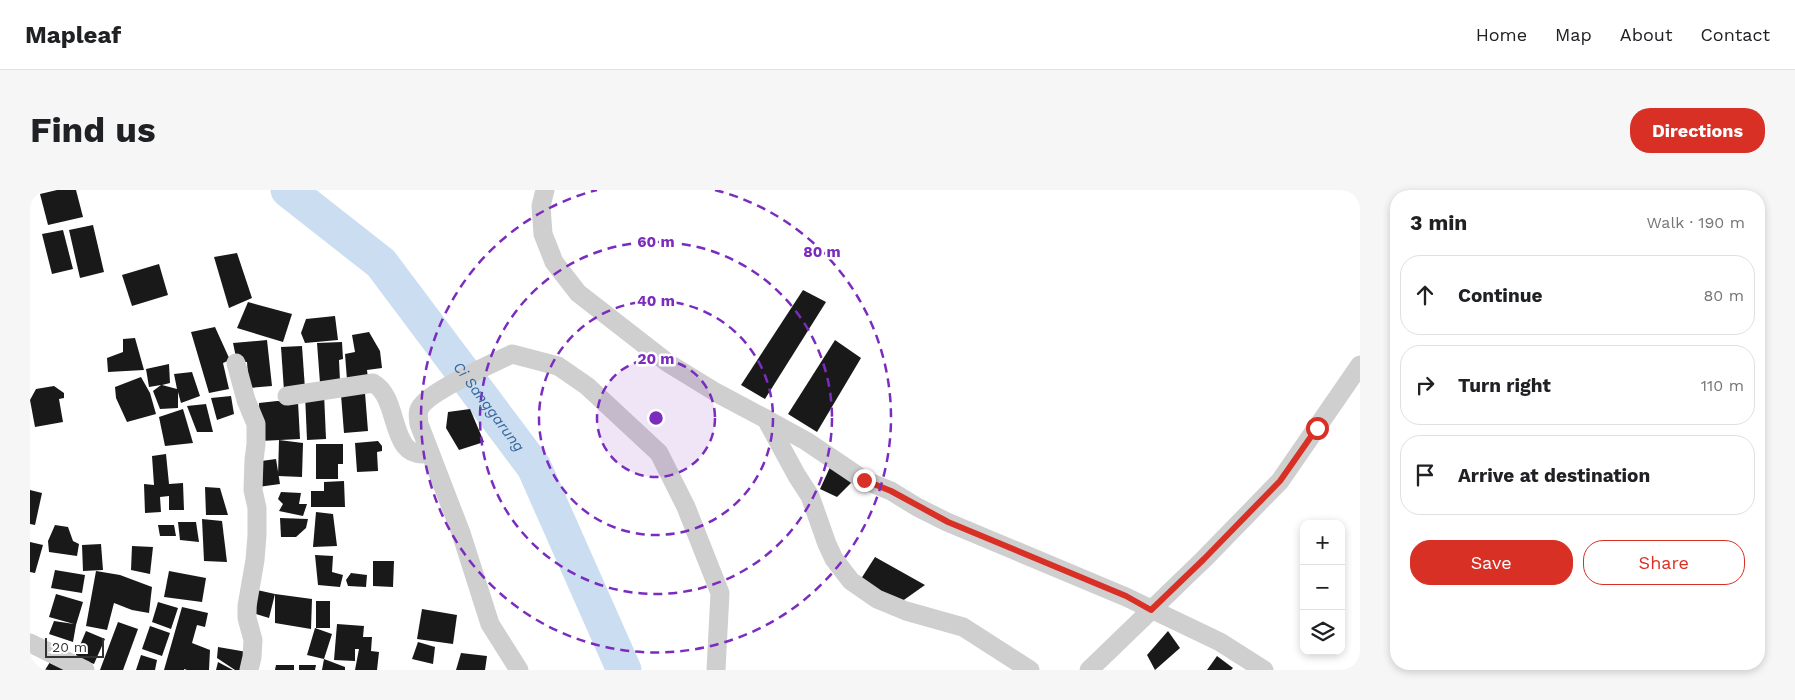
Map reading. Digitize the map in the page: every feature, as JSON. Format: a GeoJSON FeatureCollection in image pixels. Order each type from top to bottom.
{"type":"FeatureCollection","features":[{"type":"Feature","properties":{"kind":"street"},"geometry":{"type":"LineString","coordinates":[[545,190],[541,206],[542,234],[554,262],[578,293],[668,363],[717,393],[806,441],[864,480],[891,491],[940,518],[1126,596],[1151,610],[1220,642],[1264,670]]}},
{"type":"Feature","properties":{"kind":"street"},"geometry":{"type":"LineString","coordinates":[[519,670],[490,624],[462,533],[419,424],[418,413],[421,405],[433,395],[512,354],[558,366],[587,386],[659,453],[686,507],[720,593],[716,670]]}},
{"type":"Feature","properties":{"kind":"street"},"geometry":{"type":"LineString","coordinates":[[236,363],[246,400],[256,424],[253,490],[257,508],[257,535],[255,560],[247,606],[247,618],[253,640],[252,657],[248,670]]}},
{"type":"Feature","properties":{"kind":"street"},"geometry":{"type":"LineString","coordinates":[[1089,670],[1204,559],[1280,481],[1360,365]]}},
{"type":"Feature","properties":{"kind":"street"},"geometry":{"type":"LineString","coordinates":[[287,396],[373,383],[380,387],[387,397],[402,443],[415,453],[424,455],[430,453]]}},
{"type":"Feature","properties":{"kind":"street"},"geometry":{"type":"LineString","coordinates":[[766,419],[810,496],[826,544],[850,581],[877,599],[906,611],[963,627],[1030,670]]}},
{"type":"Feature","properties":{"kind":"street"},"geometry":{"type":"LineString","coordinates":[[30,643],[84,670]]}},
{"type":"Feature","properties":{"kind":"building"},"geometry":{"type":"Polygon","coordinates":[[[57,190],[76,190],[83,217],[48,225],[40,194],[57,190]]]}},
{"type":"Feature","properties":{"kind":"building"},"geometry":{"type":"Polygon","coordinates":[[[93,225],[104,272],[80,278],[69,230],[93,225]]]}},
{"type":"Feature","properties":{"kind":"building"},"geometry":{"type":"Polygon","coordinates":[[[63,230],[73,269],[52,274],[42,234],[63,230]]]}},
{"type":"Feature","properties":{"kind":"building"},"geometry":{"type":"Polygon","coordinates":[[[237,253],[252,298],[229,308],[214,257],[237,253]]]}},
{"type":"Feature","properties":{"kind":"building"},"geometry":{"type":"Polygon","coordinates":[[[159,264],[168,295],[132,306],[122,275],[159,264]]]}},
{"type":"Feature","properties":{"kind":"building"},"geometry":{"type":"Polygon","coordinates":[[[803,290],[826,302],[765,399],[741,385],[803,290]]]}},
{"type":"Feature","properties":{"kind":"building"},"geometry":{"type":"Polygon","coordinates":[[[248,302],[292,314],[283,342],[237,328],[248,302]]]}},
{"type":"Feature","properties":{"kind":"building"},"geometry":{"type":"Polygon","coordinates":[[[335,316],[338,340],[305,343],[301,333],[306,319],[335,316]]]}},
{"type":"Feature","properties":{"kind":"building"},"geometry":{"type":"Polygon","coordinates":[[[215,327],[230,360],[223,363],[229,389],[209,393],[191,332],[215,327]]]}},
{"type":"Feature","properties":{"kind":"building"},"geometry":{"type":"Polygon","coordinates":[[[369,332],[380,351],[382,368],[367,370],[368,378],[347,380],[345,354],[355,352],[352,335],[369,332]]]}},
{"type":"Feature","properties":{"kind":"building"},"geometry":{"type":"Polygon","coordinates":[[[135,338],[144,370],[108,372],[107,358],[123,352],[123,339],[135,338]]]}},
{"type":"Feature","properties":{"kind":"building"},"geometry":{"type":"Polygon","coordinates":[[[267,340],[272,386],[249,388],[247,362],[237,362],[233,343],[267,340]]]}},
{"type":"Feature","properties":{"kind":"building"},"geometry":{"type":"Polygon","coordinates":[[[835,340],[861,358],[817,432],[788,414],[835,340]]]}},
{"type":"Feature","properties":{"kind":"building"},"geometry":{"type":"Polygon","coordinates":[[[342,342],[343,359],[339,360],[340,381],[320,383],[317,343],[342,342]]]}},
{"type":"Feature","properties":{"kind":"building"},"geometry":{"type":"Polygon","coordinates":[[[302,346],[305,389],[284,391],[281,347],[302,346]]]}},
{"type":"Feature","properties":{"kind":"building"},"geometry":{"type":"Polygon","coordinates":[[[169,364],[170,383],[162,385],[177,389],[174,374],[192,372],[200,396],[181,403],[178,392],[178,408],[160,409],[153,391],[161,385],[149,387],[146,369],[169,364]]]}},
{"type":"Feature","properties":{"kind":"building"},"geometry":{"type":"Polygon","coordinates":[[[141,377],[150,393],[156,414],[127,422],[116,398],[115,387],[141,377]]]}},
{"type":"Feature","properties":{"kind":"building"},"geometry":{"type":"Polygon","coordinates":[[[54,386],[64,393],[64,398],[59,399],[63,422],[35,427],[30,400],[36,389],[54,386]]]}},
{"type":"Feature","properties":{"kind":"building"},"geometry":{"type":"Polygon","coordinates":[[[324,393],[326,439],[307,440],[305,394],[324,393]]]}},
{"type":"Feature","properties":{"kind":"building"},"geometry":{"type":"Polygon","coordinates":[[[365,393],[368,431],[344,433],[341,395],[365,393]]]}},
{"type":"Feature","properties":{"kind":"building"},"geometry":{"type":"Polygon","coordinates":[[[231,396],[234,414],[217,420],[211,398],[231,396]]]}},
{"type":"Feature","properties":{"kind":"building"},"geometry":{"type":"Polygon","coordinates":[[[277,401],[298,402],[300,439],[260,441],[259,403],[277,401]]]}},
{"type":"Feature","properties":{"kind":"building"},"geometry":{"type":"Polygon","coordinates":[[[206,404],[213,432],[197,432],[187,406],[206,404]]]}},
{"type":"Feature","properties":{"kind":"building"},"geometry":{"type":"Polygon","coordinates":[[[183,409],[193,443],[165,446],[159,417],[183,409]]]}},
{"type":"Feature","properties":{"kind":"building"},"geometry":{"type":"Polygon","coordinates":[[[470,409],[484,442],[459,450],[446,428],[448,412],[470,409]]]}},
{"type":"Feature","properties":{"kind":"building"},"geometry":{"type":"Polygon","coordinates":[[[279,440],[303,443],[302,477],[278,476],[279,440]]]}},
{"type":"Feature","properties":{"kind":"building"},"geometry":{"type":"Polygon","coordinates":[[[378,441],[382,446],[382,451],[377,452],[378,471],[357,472],[355,443],[378,441]]]}},
{"type":"Feature","properties":{"kind":"building"},"geometry":{"type":"Polygon","coordinates":[[[316,444],[343,444],[343,464],[338,464],[338,479],[316,479],[316,444]]]}},
{"type":"Feature","properties":{"kind":"building"},"geometry":{"type":"Polygon","coordinates":[[[166,454],[169,484],[183,483],[184,510],[169,510],[169,496],[160,497],[161,512],[145,513],[144,484],[154,485],[152,456],[166,454]]]}},
{"type":"Feature","properties":{"kind":"building"},"geometry":{"type":"Polygon","coordinates":[[[276,459],[280,484],[258,487],[254,462],[276,459]]]}},
{"type":"Feature","properties":{"kind":"building"},"geometry":{"type":"Polygon","coordinates":[[[831,465],[852,482],[837,497],[820,489],[831,465]]]}},
{"type":"Feature","properties":{"kind":"building"},"geometry":{"type":"Polygon","coordinates":[[[344,481],[345,507],[311,507],[311,491],[324,491],[324,482],[344,481]]]}},
{"type":"Feature","properties":{"kind":"building"},"geometry":{"type":"Polygon","coordinates":[[[205,487],[220,488],[228,515],[206,515],[205,487]]]}},
{"type":"Feature","properties":{"kind":"building"},"geometry":{"type":"Polygon","coordinates":[[[30,490],[42,493],[35,525],[30,524],[30,490]]]}},
{"type":"Feature","properties":{"kind":"building"},"geometry":{"type":"Polygon","coordinates":[[[281,492],[301,493],[299,504],[307,504],[303,516],[279,511],[283,504],[278,499],[281,492]]]}},
{"type":"Feature","properties":{"kind":"building"},"geometry":{"type":"Polygon","coordinates":[[[316,512],[333,514],[337,546],[313,547],[316,512]]]}},
{"type":"Feature","properties":{"kind":"building"},"geometry":{"type":"Polygon","coordinates":[[[280,518],[308,519],[306,528],[296,537],[281,537],[280,518]]]}},
{"type":"Feature","properties":{"kind":"building"},"geometry":{"type":"Polygon","coordinates":[[[202,519],[222,521],[227,562],[204,561],[202,519]]]}},
{"type":"Feature","properties":{"kind":"building"},"geometry":{"type":"Polygon","coordinates":[[[178,522],[196,522],[199,542],[180,540],[178,522]]]}},
{"type":"Feature","properties":{"kind":"building"},"geometry":{"type":"Polygon","coordinates":[[[55,525],[68,527],[73,541],[79,544],[77,556],[49,552],[48,541],[55,525]]]}},
{"type":"Feature","properties":{"kind":"building"},"geometry":{"type":"Polygon","coordinates":[[[158,525],[174,525],[176,536],[160,536],[158,525]]]}},
{"type":"Feature","properties":{"kind":"building"},"geometry":{"type":"Polygon","coordinates":[[[30,542],[43,545],[35,573],[30,572],[30,542]]]}},
{"type":"Feature","properties":{"kind":"building"},"geometry":{"type":"Polygon","coordinates":[[[101,544],[103,570],[83,571],[82,545],[101,544]]]}},
{"type":"Feature","properties":{"kind":"building"},"geometry":{"type":"Polygon","coordinates":[[[132,546],[153,547],[150,574],[131,570],[132,546]]]}},
{"type":"Feature","properties":{"kind":"building"},"geometry":{"type":"Polygon","coordinates":[[[315,555],[333,556],[332,572],[343,575],[340,587],[318,585],[315,555]]]}},
{"type":"Feature","properties":{"kind":"building"},"geometry":{"type":"Polygon","coordinates":[[[875,557],[925,585],[901,602],[859,582],[875,557]]]}},
{"type":"Feature","properties":{"kind":"building"},"geometry":{"type":"Polygon","coordinates":[[[373,561],[394,561],[393,587],[373,586],[373,561]]]}},
{"type":"Feature","properties":{"kind":"building"},"geometry":{"type":"Polygon","coordinates":[[[55,570],[85,575],[82,593],[51,588],[55,570]]]}},
{"type":"Feature","properties":{"kind":"building"},"geometry":{"type":"Polygon","coordinates":[[[96,571],[120,575],[152,587],[149,613],[132,610],[114,603],[107,630],[86,626],[96,571]]]}},
{"type":"Feature","properties":{"kind":"building"},"geometry":{"type":"Polygon","coordinates":[[[169,571],[206,578],[202,602],[164,597],[169,571]]]}},
{"type":"Feature","properties":{"kind":"building"},"geometry":{"type":"Polygon","coordinates":[[[351,573],[367,575],[366,587],[348,586],[346,580],[351,573]]]}},
{"type":"Feature","properties":{"kind":"building"},"geometry":{"type":"Polygon","coordinates":[[[257,590],[275,594],[269,618],[256,614],[257,590]]]}},
{"type":"Feature","properties":{"kind":"building"},"geometry":{"type":"Polygon","coordinates":[[[56,594],[83,602],[73,642],[49,634],[54,621],[74,624],[49,617],[56,594]]]}},
{"type":"Feature","properties":{"kind":"building"},"geometry":{"type":"Polygon","coordinates":[[[275,594],[312,599],[311,629],[275,623],[275,594]]]}},
{"type":"Feature","properties":{"kind":"building"},"geometry":{"type":"Polygon","coordinates":[[[316,601],[330,601],[330,628],[316,628],[316,601]]]}},
{"type":"Feature","properties":{"kind":"building"},"geometry":{"type":"Polygon","coordinates":[[[158,602],[178,608],[171,629],[152,622],[158,602]]]}},
{"type":"Feature","properties":{"kind":"building"},"geometry":{"type":"Polygon","coordinates":[[[182,607],[208,613],[205,627],[197,625],[192,643],[210,650],[209,670],[164,670],[182,607]]]}},
{"type":"Feature","properties":{"kind":"building"},"geometry":{"type":"Polygon","coordinates":[[[422,609],[457,615],[453,644],[417,639],[422,609]]]}},
{"type":"Feature","properties":{"kind":"building"},"geometry":{"type":"Polygon","coordinates":[[[118,622],[138,629],[123,670],[100,670],[118,622]]]}},
{"type":"Feature","properties":{"kind":"building"},"geometry":{"type":"Polygon","coordinates":[[[337,624],[364,626],[363,637],[372,637],[371,651],[379,652],[377,670],[355,670],[359,649],[355,649],[355,661],[334,660],[337,624]]]}},
{"type":"Feature","properties":{"kind":"building"},"geometry":{"type":"Polygon","coordinates":[[[150,626],[170,633],[162,656],[142,649],[150,626]]]}},
{"type":"Feature","properties":{"kind":"building"},"geometry":{"type":"Polygon","coordinates":[[[315,628],[332,634],[324,659],[307,655],[315,628]]]}},
{"type":"Feature","properties":{"kind":"building"},"geometry":{"type":"Polygon","coordinates":[[[86,631],[105,639],[94,664],[75,657],[86,631]]]}},
{"type":"Feature","properties":{"kind":"building"},"geometry":{"type":"Polygon","coordinates":[[[1168,631],[1180,648],[1155,670],[1147,655],[1168,631]]]}},
{"type":"Feature","properties":{"kind":"building"},"geometry":{"type":"Polygon","coordinates":[[[418,642],[435,647],[433,664],[412,659],[418,642]]]}},
{"type":"Feature","properties":{"kind":"building"},"geometry":{"type":"Polygon","coordinates":[[[218,647],[247,652],[242,670],[235,670],[217,658],[218,647]]]}},
{"type":"Feature","properties":{"kind":"building"},"geometry":{"type":"Polygon","coordinates":[[[461,653],[487,656],[485,670],[456,670],[461,653]]]}},
{"type":"Feature","properties":{"kind":"building"},"geometry":{"type":"Polygon","coordinates":[[[141,655],[157,660],[155,670],[136,670],[141,655]]]}},
{"type":"Feature","properties":{"kind":"building"},"geometry":{"type":"Polygon","coordinates":[[[1217,656],[1233,668],[1231,670],[1207,670],[1217,656]]]}},
{"type":"Feature","properties":{"kind":"building"},"geometry":{"type":"Polygon","coordinates":[[[324,659],[345,667],[345,670],[322,670],[324,659]]]}},
{"type":"Feature","properties":{"kind":"building"},"geometry":{"type":"Polygon","coordinates":[[[50,662],[65,670],[45,670],[50,662]]]}},
{"type":"Feature","properties":{"kind":"building"},"geometry":{"type":"Polygon","coordinates":[[[218,662],[233,670],[216,670],[218,662]]]}},
{"type":"Feature","properties":{"kind":"building"},"geometry":{"type":"Polygon","coordinates":[[[276,665],[294,665],[294,670],[275,670],[276,665]]]}},
{"type":"Feature","properties":{"kind":"building"},"geometry":{"type":"Polygon","coordinates":[[[299,665],[316,665],[315,670],[299,670],[299,665]]]}},
{"type":"Feature","properties":{"kind":"waterway","name":"Ci Sanggarung"},"geometry":{"type":"LineString","coordinates":[[288,190],[381,263],[534,467],[624,670]]}},
{"type":"Feature","properties":{"kind":"route"},"geometry":{"type":"LineString","coordinates":[[864,480],[891,491],[917,507],[948,522],[1126,596],[1151,610],[1280,481],[1292,467],[1317,428]]}}]}
